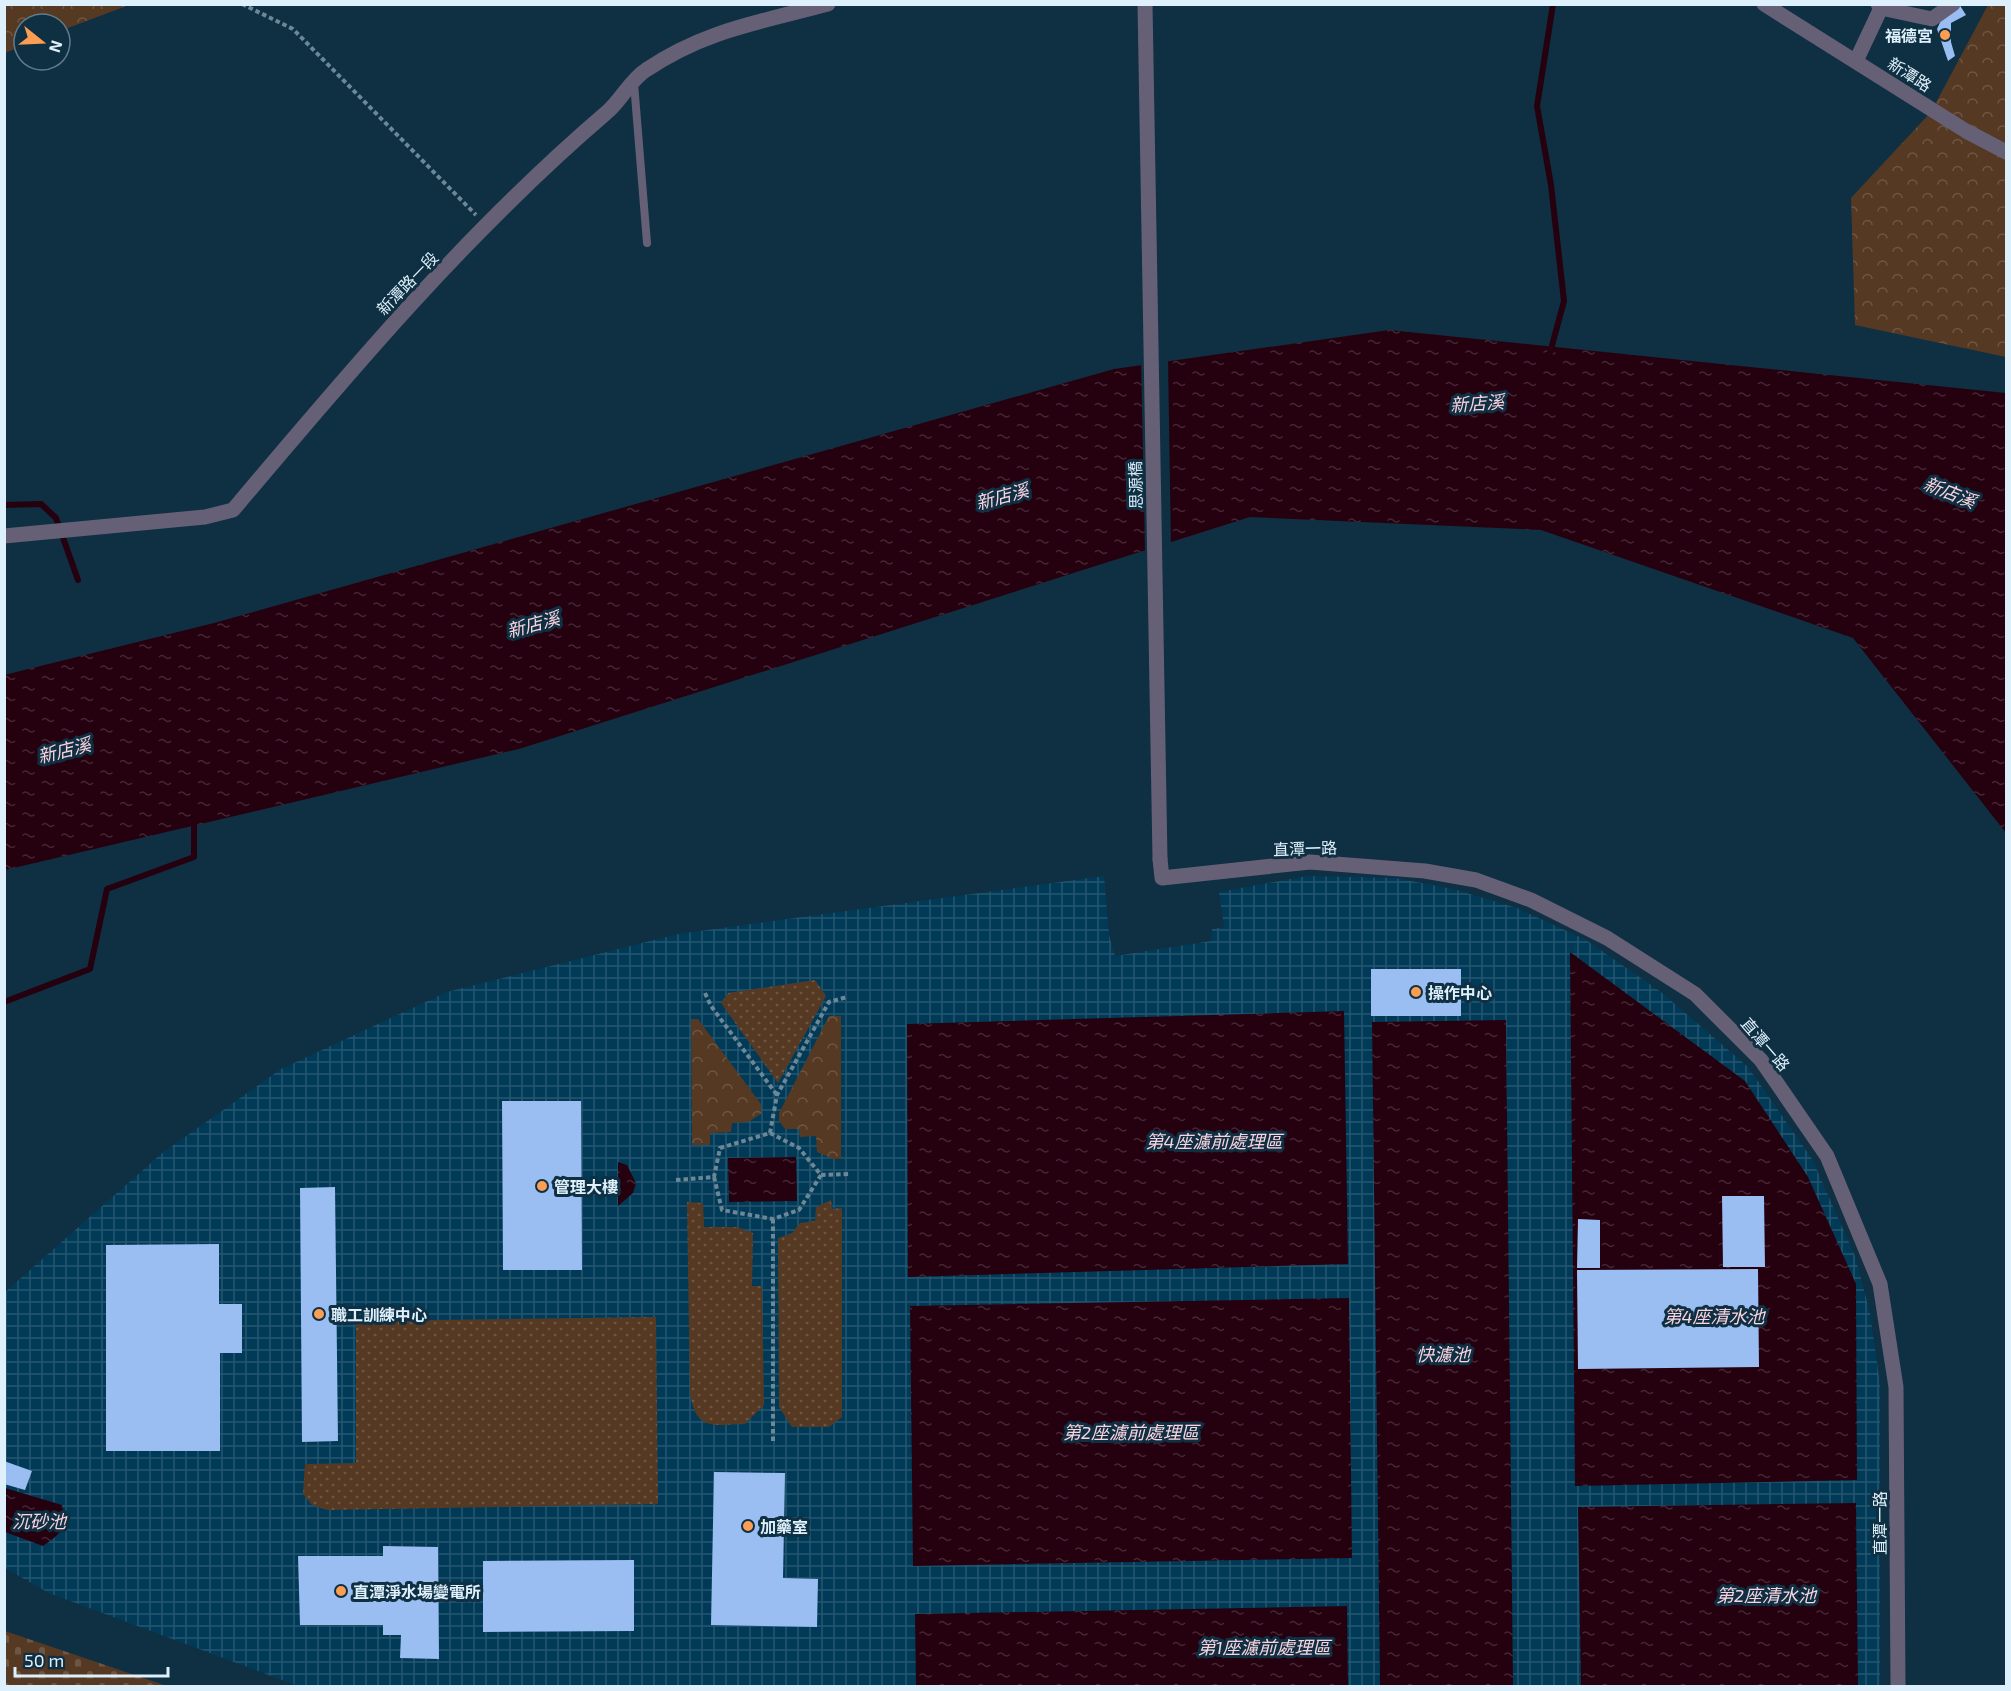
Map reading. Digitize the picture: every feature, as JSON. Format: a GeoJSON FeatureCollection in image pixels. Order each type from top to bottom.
{"type":"FeatureCollection","features":[{"type":"Feature","properties":{"kind":"street","name":"新潭路一段"},"geometry":{"type":"LineString","coordinates":[[4,536],[205,517],[233,510],[367,351],[560,151],[609,111],[644,71],[690,44],[720,31],[828,4]]}},
{"type":"Feature","properties":{"kind":"street","name":"思源橋"},"geometry":{"type":"LineString","coordinates":[[1145,4],[1160,859]]}},
{"type":"Feature","properties":{"kind":"street","name":"新潭路"},"geometry":{"type":"LineString","coordinates":[[1764,4],[1966,131],[2007,152]]}},
{"type":"Feature","properties":{"kind":"street"},"geometry":{"type":"LineString","coordinates":[[1856,61],[1879,6],[1932,19],[1953,4]]}},
{"type":"Feature","properties":{"kind":"street","name":"直潭一路"},"geometry":{"type":"LineString","coordinates":[[1160,859],[1162,878],[1310,862],[1425,871],[1476,880],[1531,900],[1607,938],[1695,994],[1761,1060],[1827,1156],[1880,1284],[1896,1387],[1898,1686]]}},
{"type":"Feature","properties":{"kind":"lane"},"geometry":{"type":"LineString","coordinates":[[634,82],[647,243]]}},
{"type":"Feature","properties":{"kind":"path"},"geometry":{"type":"LineString","coordinates":[[242,4],[293,29],[487,226]]}},
{"type":"Feature","properties":{"kind":"path"},"geometry":{"type":"LineString","coordinates":[[705,993],[711,1006],[777,1095]]}},
{"type":"Feature","properties":{"kind":"path"},"geometry":{"type":"LineString","coordinates":[[770,1133],[777,1095],[828,1002],[847,997]]}},
{"type":"Feature","properties":{"kind":"path"},"geometry":{"type":"LineString","coordinates":[[770,1133],[799,1148],[821,1175],[799,1210],[773,1219],[722,1210],[714,1177],[720,1148],[770,1133]]}},
{"type":"Feature","properties":{"kind":"path"},"geometry":{"type":"LineString","coordinates":[[821,1175],[850,1174]]}},
{"type":"Feature","properties":{"kind":"path"},"geometry":{"type":"LineString","coordinates":[[676,1180],[714,1177]]}},
{"type":"Feature","properties":{"kind":"path"},"geometry":{"type":"LineString","coordinates":[[773,1219],[773,1443]]}},
{"type":"Feature","properties":{"kind":"shaded area"},"geometry":{"type":"Polygon","coordinates":[[[1104,876],[1109,935],[1115,956],[1211,941],[1212,929],[1224,927],[1219,892],[1307,876],[1395,878],[1453,889],[1517,908],[1586,940],[1661,992],[1748,1067],[1812,1159],[1855,1256],[1870,1313],[1880,1384],[1880,1686],[298,1686],[49,1593],[5,1568],[4,1293],[161,1154],[281,1069],[447,992],[678,934],[1104,876]]]}},
{"type":"Feature","properties":{"kind":"green space"},"geometry":{"type":"Polygon","coordinates":[[[5,4],[129,4],[72,26],[72,12],[12,12],[12,50],[5,53],[5,4]]]}},
{"type":"Feature","properties":{"kind":"green space"},"geometry":{"type":"Polygon","coordinates":[[[1988,5],[2006,5],[2006,357],[1855,325],[1851,198],[1931,112],[1988,5]]]}},
{"type":"Feature","properties":{"kind":"green space"},"geometry":{"type":"Polygon","coordinates":[[[815,980],[826,996],[778,1083],[721,1003],[728,993],[815,980]]]}},
{"type":"Feature","properties":{"kind":"green space"},"geometry":{"type":"Polygon","coordinates":[[[829,1016],[841,1016],[841,1159],[833,1159],[817,1152],[816,1136],[800,1137],[799,1129],[785,1129],[779,1121],[779,1113],[829,1016]]]}},
{"type":"Feature","properties":{"kind":"green space"},"geometry":{"type":"Polygon","coordinates":[[[691,1019],[698,1019],[761,1104],[761,1114],[748,1122],[732,1123],[731,1132],[710,1133],[710,1145],[692,1145],[691,1019]]]}},
{"type":"Feature","properties":{"kind":"green space"},"geometry":{"type":"Polygon","coordinates":[[[831,1200],[832,1209],[842,1208],[842,1417],[829,1427],[792,1427],[779,1407],[778,1238],[792,1233],[800,1223],[815,1221],[816,1207],[831,1200]]]}},
{"type":"Feature","properties":{"kind":"green space"},"geometry":{"type":"Polygon","coordinates":[[[687,1202],[703,1203],[704,1227],[737,1227],[753,1233],[752,1286],[762,1286],[764,1405],[745,1424],[715,1425],[708,1423],[702,1420],[693,1406],[690,1394],[687,1202]]]}},
{"type":"Feature","properties":{"kind":"green space"},"geometry":{"type":"Polygon","coordinates":[[[656,1317],[658,1504],[327,1510],[312,1505],[303,1494],[305,1464],[356,1463],[356,1321],[656,1317]]]}},
{"type":"Feature","properties":{"kind":"green space"},"geometry":{"type":"Polygon","coordinates":[[[5,1631],[167,1686],[5,1686],[5,1631]]]}},
{"type":"Feature","properties":{"kind":"water","name":"新店溪"},"geometry":{"type":"Polygon","coordinates":[[[1389,330],[2006,393],[2006,833],[1853,638],[1541,530],[1250,517],[519,749],[5,870],[4,675],[214,623],[1114,369],[1389,330]]]}},
{"type":"Feature","properties":{"kind":"water","name":"第4座清水池"},"geometry":{"type":"Polygon","coordinates":[[[1570,952],[1745,1081],[1808,1177],[1856,1284],[1857,1480],[1575,1486],[1570,952]]]}},
{"type":"Feature","properties":{"kind":"water","name":"第4座濾前處理區"},"geometry":{"type":"Polygon","coordinates":[[[1344,1011],[1348,1264],[908,1277],[907,1024],[1344,1011]]]}},
{"type":"Feature","properties":{"kind":"water","name":"快濾池"},"geometry":{"type":"Polygon","coordinates":[[[1506,1020],[1513,1686],[1380,1686],[1372,1022],[1506,1020]]]}},
{"type":"Feature","properties":{"kind":"water"},"geometry":{"type":"Polygon","coordinates":[[[796,1157],[797,1201],[729,1202],[728,1158],[796,1157]]]}},
{"type":"Feature","properties":{"kind":"water"},"geometry":{"type":"Polygon","coordinates":[[[618,1162],[627,1165],[636,1183],[633,1193],[618,1206],[618,1162]]]}},
{"type":"Feature","properties":{"kind":"water","name":"第2座濾前處理區"},"geometry":{"type":"Polygon","coordinates":[[[1349,1298],[1352,1558],[913,1566],[910,1306],[1349,1298]]]}},
{"type":"Feature","properties":{"kind":"water","name":"沉砂池"},"geometry":{"type":"Polygon","coordinates":[[[5,1488],[62,1505],[65,1519],[59,1533],[43,1546],[5,1532],[5,1488]]]}},
{"type":"Feature","properties":{"kind":"water","name":"第2座清水池"},"geometry":{"type":"Polygon","coordinates":[[[1856,1503],[1858,1686],[1581,1686],[1578,1507],[1856,1503]]]}},
{"type":"Feature","properties":{"kind":"water","name":"第1座濾前處理區"},"geometry":{"type":"Polygon","coordinates":[[[1347,1606],[1348,1686],[916,1686],[915,1614],[1347,1606]]]}},
{"type":"Feature","properties":{"kind":"pier"},"geometry":{"type":"Polygon","coordinates":[[[1168,358],[1171,545],[1145,553],[1141,362],[1168,358]]]}},
{"type":"Feature","properties":{"kind":"building","name":"福德宮"},"geometry":{"type":"Polygon","coordinates":[[[1959,4],[1966,15],[1951,23],[1951,42],[1955,56],[1948,61],[1937,29],[1943,16],[1959,4]]]}},
{"type":"Feature","properties":{"kind":"building","name":"操作中心"},"geometry":{"type":"Polygon","coordinates":[[[1371,969],[1461,969],[1461,1016],[1371,1016],[1371,969]]]}},
{"type":"Feature","properties":{"kind":"building","name":"管理大樓"},"geometry":{"type":"Polygon","coordinates":[[[502,1101],[581,1101],[582,1270],[503,1270],[502,1101]]]}},
{"type":"Feature","properties":{"kind":"building","name":"職工訓練中心"},"geometry":{"type":"Polygon","coordinates":[[[335,1187],[338,1441],[302,1442],[300,1188],[335,1187]]]}},
{"type":"Feature","properties":{"kind":"building"},"geometry":{"type":"Polygon","coordinates":[[[1722,1196],[1764,1196],[1765,1267],[1723,1267],[1722,1196]]]}},
{"type":"Feature","properties":{"kind":"building"},"geometry":{"type":"Polygon","coordinates":[[[1578,1219],[1600,1220],[1600,1268],[1577,1268],[1578,1219]]]}},
{"type":"Feature","properties":{"kind":"building"},"geometry":{"type":"Polygon","coordinates":[[[219,1244],[219,1304],[242,1304],[242,1353],[220,1353],[220,1451],[106,1451],[106,1245],[219,1244]]]}},
{"type":"Feature","properties":{"kind":"building"},"geometry":{"type":"Polygon","coordinates":[[[1758,1269],[1759,1367],[1578,1369],[1577,1270],[1758,1269]]]}},
{"type":"Feature","properties":{"kind":"building"},"geometry":{"type":"Polygon","coordinates":[[[4,1461],[32,1471],[25,1490],[4,1484],[4,1461]]]}},
{"type":"Feature","properties":{"kind":"building","name":"加藥室"},"geometry":{"type":"Polygon","coordinates":[[[714,1472],[785,1473],[783,1578],[818,1579],[817,1627],[711,1625],[714,1472]]]}},
{"type":"Feature","properties":{"kind":"building"},"geometry":{"type":"Polygon","coordinates":[[[383,1546],[438,1547],[439,1659],[400,1658],[401,1635],[383,1635],[383,1625],[300,1625],[298,1556],[383,1556],[383,1546]]]}},
{"type":"Feature","properties":{"kind":"building"},"geometry":{"type":"Polygon","coordinates":[[[634,1560],[634,1631],[483,1632],[483,1561],[634,1560]]]}},
{"type":"Feature","properties":{"kind":"waterway"},"geometry":{"type":"LineString","coordinates":[[1550,353],[1564,301],[1551,185],[1537,106],[1553,4]]}},
{"type":"Feature","properties":{"kind":"waterway"},"geometry":{"type":"LineString","coordinates":[[4,505],[41,504],[56,518],[78,580]]}},
{"type":"Feature","properties":{"kind":"waterway"},"geometry":{"type":"LineString","coordinates":[[4,1002],[90,969],[107,889],[194,857],[194,818]]}},
{"type":"Feature","properties":{"kind":"place","name":"福德宮"},"geometry":{"type":"Point","coordinates":[1945,35]}},
{"type":"Feature","properties":{"kind":"place","name":"操作中心"},"geometry":{"type":"Point","coordinates":[1416,992]}},
{"type":"Feature","properties":{"kind":"place","name":"管理大樓"},"geometry":{"type":"Point","coordinates":[542,1186]}},
{"type":"Feature","properties":{"kind":"place","name":"職工訓練中心"},"geometry":{"type":"Point","coordinates":[319,1314]}},
{"type":"Feature","properties":{"kind":"place","name":"加藥室"},"geometry":{"type":"Point","coordinates":[748,1526]}},
{"type":"Feature","properties":{"kind":"place","name":"直潭淨水場變電所"},"geometry":{"type":"Point","coordinates":[341,1591]}}]}
